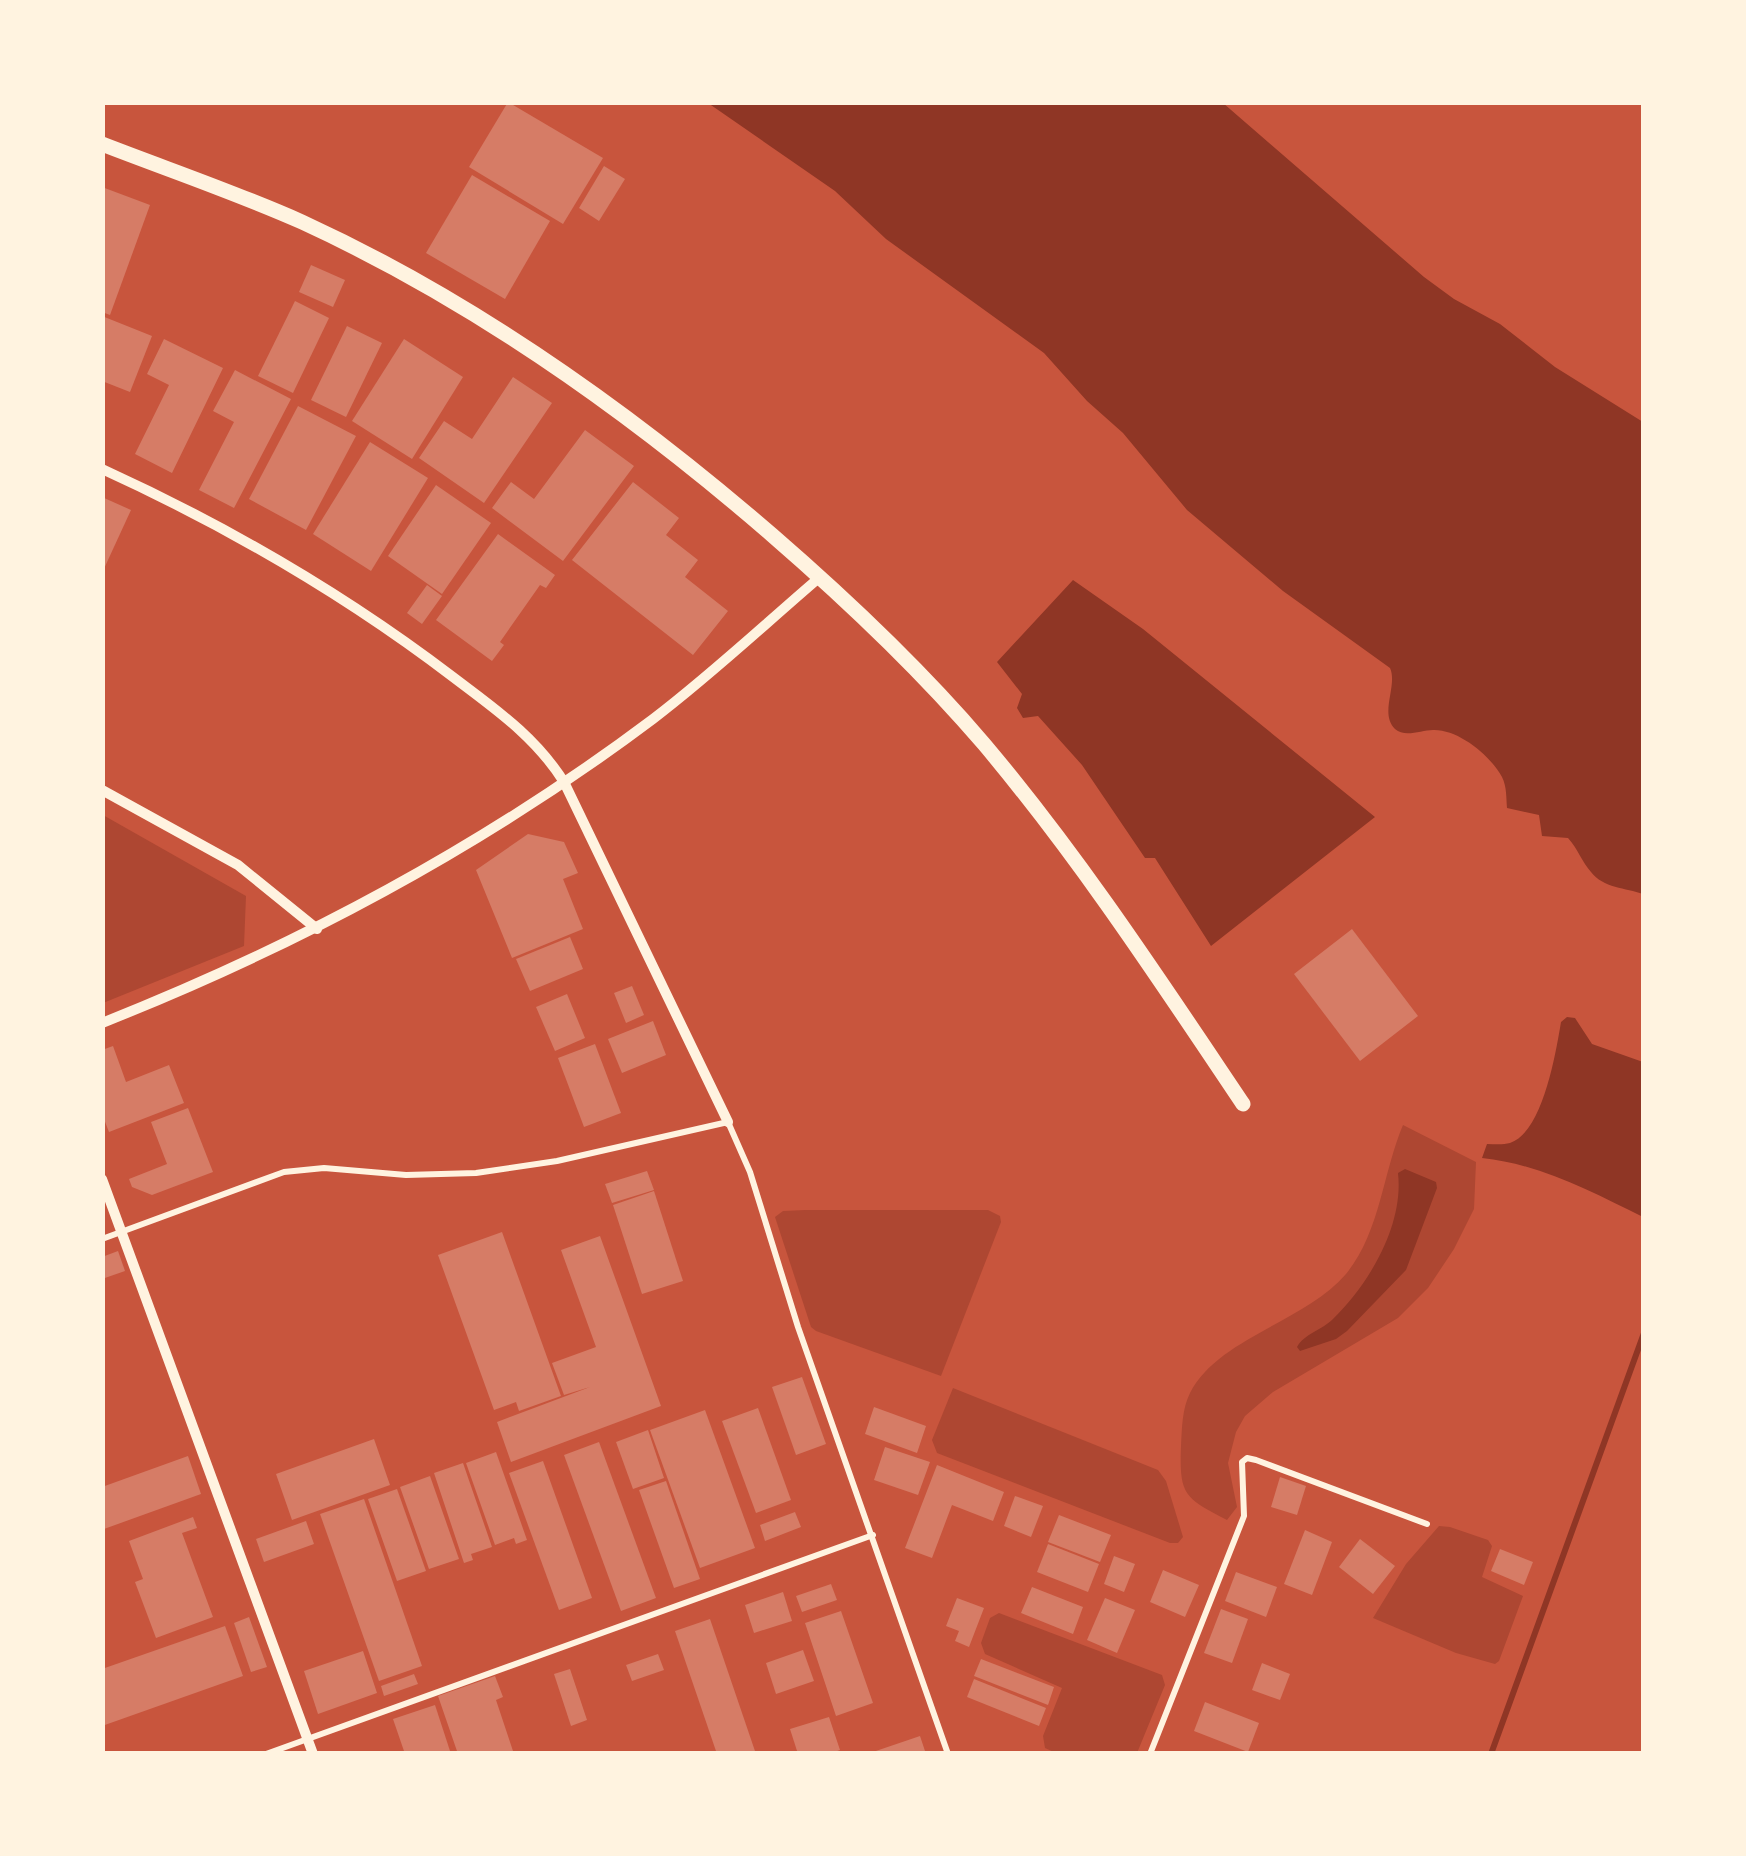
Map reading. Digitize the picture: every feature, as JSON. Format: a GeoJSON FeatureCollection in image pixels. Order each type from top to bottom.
{"type":"FeatureCollection","features":[{"type":"Feature","properties":{"kind":"street"},"geometry":{"type":"LineString","coordinates":[[102,144],[300,222],[469,313],[584,385],[732,500],[820,576],[913,666],[982,743],[1091,880],[1243,1104]]}},
{"type":"Feature","properties":{"kind":"street"},"geometry":{"type":"LineString","coordinates":[[102,469],[250,543],[345,600],[536,742],[564,782],[728,1122]]}},
{"type":"Feature","properties":{"kind":"street"},"geometry":{"type":"LineString","coordinates":[[102,1023],[200,984],[317,929],[473,842],[654,718],[820,576]]}},
{"type":"Feature","properties":{"kind":"street"},"geometry":{"type":"LineString","coordinates":[[102,790],[238,865],[317,929]]}},
{"type":"Feature","properties":{"kind":"street"},"geometry":{"type":"LineString","coordinates":[[102,1179],[124,1230],[313,1754]]}},
{"type":"Feature","properties":{"kind":"lane"},"geometry":{"type":"LineString","coordinates":[[102,1238],[284,1172],[324,1168],[406,1175],[476,1173],[557,1161],[728,1122],[750,1172],[798,1328],[948,1754]]}},
{"type":"Feature","properties":{"kind":"lane"},"geometry":{"type":"LineString","coordinates":[[1150,1754],[1244,1516],[1242,1462],[1247,1458],[1256,1460],[1427,1524]]}},
{"type":"Feature","properties":{"kind":"lane"},"geometry":{"type":"LineString","coordinates":[[266,1754],[872,1535]]}},
{"type":"Feature","properties":{"kind":"shaded area"},"geometry":{"type":"Polygon","coordinates":[[[708,103],[1223,103],[1424,277],[1643,422],[1643,894],[1596,877],[1568,838],[1542,836],[1539,815],[1507,808],[1502,777],[1472,745],[1443,731],[1408,733],[1395,729],[1388,707],[1390,668],[1283,591],[1187,510],[1123,433],[1087,401],[1044,353],[886,239],[835,191],[708,103]]]}},
{"type":"Feature","properties":{"kind":"shaded area"},"geometry":{"type":"Polygon","coordinates":[[[1073,580],[1143,629],[1375,817],[1211,946],[1155,858],[1145,858],[1082,765],[1038,716],[1023,718],[1017,708],[1022,694],[997,662],[1073,580]]]}},
{"type":"Feature","properties":{"kind":"shaded area"},"geometry":{"type":"Polygon","coordinates":[[[103,815],[246,896],[244,946],[103,1003],[103,815]]]}},
{"type":"Feature","properties":{"kind":"shaded area"},"geometry":{"type":"Polygon","coordinates":[[[1567,1017],[1575,1018],[1592,1044],[1643,1062],[1643,1217],[1545,1173],[1482,1158],[1487,1144],[1510,1143],[1531,1124],[1546,1090],[1561,1022],[1567,1017]]]}},
{"type":"Feature","properties":{"kind":"shaded area"},"geometry":{"type":"Polygon","coordinates":[[[1403,1125],[1476,1162],[1474,1209],[1428,1288],[1398,1318],[1273,1392],[1245,1416],[1236,1432],[1228,1463],[1237,1507],[1227,1520],[1193,1500],[1181,1476],[1184,1412],[1190,1393],[1220,1358],[1329,1291],[1346,1274],[1374,1221],[1403,1125]]]}},
{"type":"Feature","properties":{"kind":"shaded area"},"geometry":{"type":"Polygon","coordinates":[[[1405,1169],[1436,1182],[1437,1188],[1406,1270],[1347,1331],[1336,1339],[1300,1351],[1300,1343],[1333,1319],[1371,1271],[1390,1233],[1398,1173],[1405,1169]]]}},
{"type":"Feature","properties":{"kind":"shaded area"},"geometry":{"type":"Polygon","coordinates":[[[988,1210],[1000,1216],[1001,1222],[941,1376],[811,1327],[775,1217],[783,1211],[988,1210]]]}},
{"type":"Feature","properties":{"kind":"shaded area"},"geometry":{"type":"Polygon","coordinates":[[[953,1388],[1158,1470],[1166,1481],[1183,1537],[1178,1543],[1170,1543],[937,1453],[932,1440],[953,1388]]]}},
{"type":"Feature","properties":{"kind":"shaded area"},"geometry":{"type":"Polygon","coordinates":[[[1439,1526],[1488,1540],[1492,1546],[1482,1577],[1523,1596],[1495,1664],[1456,1653],[1373,1618],[1406,1564],[1439,1526]]]}},
{"type":"Feature","properties":{"kind":"shaded area"},"geometry":{"type":"Polygon","coordinates":[[[999,1613],[1162,1675],[1165,1685],[1137,1753],[1056,1753],[1045,1748],[1043,1736],[1062,1688],[985,1654],[981,1643],[990,1618],[999,1613]]]}},
{"type":"Feature","properties":{"kind":"building"},"geometry":{"type":"Polygon","coordinates":[[[508,102],[603,158],[563,224],[469,167],[508,102]]]}},
{"type":"Feature","properties":{"kind":"building"},"geometry":{"type":"Polygon","coordinates":[[[604,166],[625,179],[599,221],[579,208],[604,166]]]}},
{"type":"Feature","properties":{"kind":"building"},"geometry":{"type":"Polygon","coordinates":[[[472,175],[550,221],[505,299],[426,253],[472,175]]]}},
{"type":"Feature","properties":{"kind":"building"},"geometry":{"type":"Polygon","coordinates":[[[102,187],[150,205],[110,315],[102,312],[102,187]]]}},
{"type":"Feature","properties":{"kind":"building"},"geometry":{"type":"Polygon","coordinates":[[[311,265],[345,280],[333,307],[299,292],[311,265]]]}},
{"type":"Feature","properties":{"kind":"building"},"geometry":{"type":"Polygon","coordinates":[[[295,301],[329,318],[293,393],[258,376],[295,301]]]}},
{"type":"Feature","properties":{"kind":"building"},"geometry":{"type":"Polygon","coordinates":[[[102,316],[152,336],[130,392],[102,381],[102,316]]]}},
{"type":"Feature","properties":{"kind":"building"},"geometry":{"type":"Polygon","coordinates":[[[347,326],[382,343],[346,417],[311,400],[347,326]]]}},
{"type":"Feature","properties":{"kind":"building"},"geometry":{"type":"Polygon","coordinates":[[[164,339],[223,368],[172,473],[135,454],[169,385],[147,374],[164,339]]]}},
{"type":"Feature","properties":{"kind":"building"},"geometry":{"type":"Polygon","coordinates":[[[404,339],[463,377],[412,459],[352,421],[404,339]]]}},
{"type":"Feature","properties":{"kind":"building"},"geometry":{"type":"Polygon","coordinates":[[[235,370],[291,399],[234,508],[199,490],[234,422],[213,411],[235,370]]]}},
{"type":"Feature","properties":{"kind":"building"},"geometry":{"type":"Polygon","coordinates":[[[513,377],[552,403],[484,503],[419,458],[444,421],[472,439],[513,377]]]}},
{"type":"Feature","properties":{"kind":"building"},"geometry":{"type":"Polygon","coordinates":[[[298,406],[356,436],[306,530],[249,499],[298,406]]]}},
{"type":"Feature","properties":{"kind":"building"},"geometry":{"type":"Polygon","coordinates":[[[585,430],[634,466],[563,561],[492,508],[511,482],[534,499],[585,430]]]}},
{"type":"Feature","properties":{"kind":"building"},"geometry":{"type":"Polygon","coordinates":[[[370,442],[428,478],[371,571],[313,534],[370,442]]]}},
{"type":"Feature","properties":{"kind":"building"},"geometry":{"type":"Polygon","coordinates":[[[633,482],[679,518],[666,535],[698,560],[685,577],[728,611],[693,655],[572,560],[633,482]]]}},
{"type":"Feature","properties":{"kind":"building"},"geometry":{"type":"Polygon","coordinates":[[[436,485],[491,523],[442,594],[388,556],[436,485]]]}},
{"type":"Feature","properties":{"kind":"building"},"geometry":{"type":"Polygon","coordinates":[[[102,497],[131,510],[102,573],[102,497]]]}},
{"type":"Feature","properties":{"kind":"building"},"geometry":{"type":"Polygon","coordinates":[[[498,534],[555,575],[546,588],[540,585],[500,642],[504,645],[492,661],[436,620],[498,534]]]}},
{"type":"Feature","properties":{"kind":"building"},"geometry":{"type":"Polygon","coordinates":[[[427,585],[442,596],[422,624],[407,613],[427,585]]]}},
{"type":"Feature","properties":{"kind":"building"},"geometry":{"type":"Polygon","coordinates":[[[528,834],[564,842],[578,873],[563,879],[583,929],[512,958],[476,870],[528,834]]]}},
{"type":"Feature","properties":{"kind":"building"},"geometry":{"type":"Polygon","coordinates":[[[1352,929],[1418,1016],[1360,1061],[1294,974],[1352,929]]]}},
{"type":"Feature","properties":{"kind":"building"},"geometry":{"type":"Polygon","coordinates":[[[570,937],[583,969],[530,991],[516,959],[570,937]]]}},
{"type":"Feature","properties":{"kind":"building"},"geometry":{"type":"Polygon","coordinates":[[[632,986],[644,1015],[626,1023],[614,993],[632,986]]]}},
{"type":"Feature","properties":{"kind":"building"},"geometry":{"type":"Polygon","coordinates":[[[567,994],[585,1038],[555,1051],[536,1007],[567,994]]]}},
{"type":"Feature","properties":{"kind":"building"},"geometry":{"type":"Polygon","coordinates":[[[653,1021],[666,1055],[622,1073],[608,1039],[653,1021]]]}},
{"type":"Feature","properties":{"kind":"building"},"geometry":{"type":"Polygon","coordinates":[[[595,1044],[621,1113],[584,1127],[558,1058],[595,1044]]]}},
{"type":"Feature","properties":{"kind":"building"},"geometry":{"type":"Polygon","coordinates":[[[113,1046],[126,1082],[169,1065],[184,1103],[109,1132],[102,1114],[102,1050],[113,1046]]]}},
{"type":"Feature","properties":{"kind":"building"},"geometry":{"type":"Polygon","coordinates":[[[188,1108],[213,1172],[152,1195],[132,1187],[129,1179],[167,1164],[151,1122],[188,1108]]]}},
{"type":"Feature","properties":{"kind":"building"},"geometry":{"type":"Polygon","coordinates":[[[647,1171],[654,1190],[612,1203],[605,1184],[647,1171]]]}},
{"type":"Feature","properties":{"kind":"building"},"geometry":{"type":"Polygon","coordinates":[[[654,1191],[683,1281],[642,1294],[613,1205],[654,1191]]]}},
{"type":"Feature","properties":{"kind":"building"},"geometry":{"type":"Polygon","coordinates":[[[502,1232],[561,1396],[519,1411],[516,1402],[494,1410],[438,1255],[502,1232]]]}},
{"type":"Feature","properties":{"kind":"building"},"geometry":{"type":"Polygon","coordinates":[[[600,1236],[661,1406],[511,1462],[497,1422],[590,1387],[564,1395],[552,1363],[596,1347],[561,1250],[600,1236]]]}},
{"type":"Feature","properties":{"kind":"building"},"geometry":{"type":"Polygon","coordinates":[[[118,1251],[125,1271],[102,1279],[102,1257],[118,1251]]]}},
{"type":"Feature","properties":{"kind":"building"},"geometry":{"type":"Polygon","coordinates":[[[802,1377],[826,1444],[796,1455],[772,1387],[802,1377]]]}},
{"type":"Feature","properties":{"kind":"building"},"geometry":{"type":"Polygon","coordinates":[[[874,1407],[926,1426],[917,1453],[865,1434],[874,1407]]]}},
{"type":"Feature","properties":{"kind":"building"},"geometry":{"type":"Polygon","coordinates":[[[758,1408],[791,1500],[756,1513],[722,1421],[758,1408]]]}},
{"type":"Feature","properties":{"kind":"building"},"geometry":{"type":"Polygon","coordinates":[[[705,1410],[755,1548],[700,1568],[650,1430],[705,1410]]]}},
{"type":"Feature","properties":{"kind":"building"},"geometry":{"type":"Polygon","coordinates":[[[648,1430],[664,1478],[633,1489],[616,1442],[648,1430]]]}},
{"type":"Feature","properties":{"kind":"building"},"geometry":{"type":"Polygon","coordinates":[[[374,1439],[390,1485],[292,1520],[276,1474],[374,1439]]]}},
{"type":"Feature","properties":{"kind":"building"},"geometry":{"type":"Polygon","coordinates":[[[599,1442],[656,1598],[621,1611],[564,1455],[599,1442]]]}},
{"type":"Feature","properties":{"kind":"building"},"geometry":{"type":"Polygon","coordinates":[[[885,1447],[930,1462],[918,1495],[874,1480],[885,1447]]]}},
{"type":"Feature","properties":{"kind":"building"},"geometry":{"type":"Polygon","coordinates":[[[496,1452],[527,1540],[516,1544],[514,1538],[495,1545],[466,1463],[496,1452]]]}},
{"type":"Feature","properties":{"kind":"building"},"geometry":{"type":"Polygon","coordinates":[[[188,1456],[201,1494],[104,1529],[102,1487],[188,1456]]]}},
{"type":"Feature","properties":{"kind":"building"},"geometry":{"type":"Polygon","coordinates":[[[543,1461],[592,1598],[559,1610],[509,1473],[543,1461]]]}},
{"type":"Feature","properties":{"kind":"building"},"geometry":{"type":"Polygon","coordinates":[[[463,1463],[492,1547],[471,1554],[473,1560],[464,1563],[434,1473],[463,1463]]]}},
{"type":"Feature","properties":{"kind":"building"},"geometry":{"type":"Polygon","coordinates":[[[937,1465],[1004,1492],[993,1521],[952,1505],[932,1558],[905,1548],[937,1465]]]}},
{"type":"Feature","properties":{"kind":"building"},"geometry":{"type":"Polygon","coordinates":[[[430,1476],[459,1559],[429,1569],[400,1487],[430,1476]]]}},
{"type":"Feature","properties":{"kind":"building"},"geometry":{"type":"Polygon","coordinates":[[[1280,1477],[1306,1486],[1297,1515],[1271,1507],[1280,1477]]]}},
{"type":"Feature","properties":{"kind":"building"},"geometry":{"type":"Polygon","coordinates":[[[666,1481],[700,1579],[674,1588],[639,1490],[666,1481]]]}},
{"type":"Feature","properties":{"kind":"building"},"geometry":{"type":"Polygon","coordinates":[[[397,1489],[426,1571],[397,1581],[368,1499],[397,1489]]]}},
{"type":"Feature","properties":{"kind":"building"},"geometry":{"type":"Polygon","coordinates":[[[1015,1496],[1043,1506],[1031,1537],[1004,1526],[1015,1496]]]}},
{"type":"Feature","properties":{"kind":"building"},"geometry":{"type":"Polygon","coordinates":[[[364,1499],[422,1666],[379,1681],[320,1514],[364,1499]]]}},
{"type":"Feature","properties":{"kind":"building"},"geometry":{"type":"Polygon","coordinates":[[[795,1512],[801,1527],[765,1541],[760,1525],[795,1512]]]}},
{"type":"Feature","properties":{"kind":"building"},"geometry":{"type":"Polygon","coordinates":[[[1059,1515],[1111,1535],[1100,1562],[1048,1542],[1059,1515]]]}},
{"type":"Feature","properties":{"kind":"building"},"geometry":{"type":"Polygon","coordinates":[[[193,1517],[197,1528],[182,1533],[213,1617],[156,1638],[135,1582],[143,1579],[129,1541],[193,1517]]]}},
{"type":"Feature","properties":{"kind":"building"},"geometry":{"type":"Polygon","coordinates":[[[306,1521],[314,1544],[264,1562],[256,1539],[306,1521]]]}},
{"type":"Feature","properties":{"kind":"building"},"geometry":{"type":"Polygon","coordinates":[[[1305,1530],[1332,1542],[1312,1595],[1284,1584],[1305,1530]]]}},
{"type":"Feature","properties":{"kind":"building"},"geometry":{"type":"Polygon","coordinates":[[[1360,1539],[1395,1566],[1373,1594],[1339,1567],[1360,1539]]]}},
{"type":"Feature","properties":{"kind":"building"},"geometry":{"type":"Polygon","coordinates":[[[1048,1544],[1099,1564],[1088,1592],[1037,1572],[1048,1544]]]}},
{"type":"Feature","properties":{"kind":"building"},"geometry":{"type":"Polygon","coordinates":[[[1500,1549],[1533,1562],[1524,1585],[1491,1571],[1500,1549]]]}},
{"type":"Feature","properties":{"kind":"building"},"geometry":{"type":"Polygon","coordinates":[[[1114,1556],[1135,1564],[1124,1592],[1104,1584],[1114,1556]]]}},
{"type":"Feature","properties":{"kind":"building"},"geometry":{"type":"Polygon","coordinates":[[[1163,1570],[1199,1585],[1185,1617],[1150,1602],[1163,1570]]]}},
{"type":"Feature","properties":{"kind":"building"},"geometry":{"type":"Polygon","coordinates":[[[1236,1572],[1277,1587],[1266,1617],[1225,1601],[1236,1572]]]}},
{"type":"Feature","properties":{"kind":"building"},"geometry":{"type":"Polygon","coordinates":[[[831,1584],[837,1600],[802,1612],[796,1596],[831,1584]]]}},
{"type":"Feature","properties":{"kind":"building"},"geometry":{"type":"Polygon","coordinates":[[[1032,1587],[1083,1607],[1073,1634],[1021,1613],[1032,1587]]]}},
{"type":"Feature","properties":{"kind":"building"},"geometry":{"type":"Polygon","coordinates":[[[783,1592],[792,1621],[754,1633],[745,1605],[783,1592]]]}},
{"type":"Feature","properties":{"kind":"building"},"geometry":{"type":"Polygon","coordinates":[[[957,1598],[984,1608],[969,1647],[955,1641],[959,1631],[946,1626],[957,1598]]]}},
{"type":"Feature","properties":{"kind":"building"},"geometry":{"type":"Polygon","coordinates":[[[1105,1598],[1135,1610],[1117,1653],[1087,1640],[1105,1598]]]}},
{"type":"Feature","properties":{"kind":"building"},"geometry":{"type":"Polygon","coordinates":[[[1221,1609],[1248,1619],[1232,1663],[1204,1653],[1221,1609]]]}},
{"type":"Feature","properties":{"kind":"building"},"geometry":{"type":"Polygon","coordinates":[[[841,1611],[873,1703],[836,1716],[805,1623],[841,1611]]]}},
{"type":"Feature","properties":{"kind":"building"},"geometry":{"type":"Polygon","coordinates":[[[249,1617],[267,1667],[251,1672],[234,1623],[249,1617]]]}},
{"type":"Feature","properties":{"kind":"building"},"geometry":{"type":"Polygon","coordinates":[[[710,1619],[756,1754],[717,1754],[675,1631],[710,1619]]]}},
{"type":"Feature","properties":{"kind":"building"},"geometry":{"type":"Polygon","coordinates":[[[225,1626],[243,1676],[102,1726],[102,1669],[225,1626]]]}},
{"type":"Feature","properties":{"kind":"building"},"geometry":{"type":"Polygon","coordinates":[[[803,1650],[814,1681],[776,1694],[766,1663],[803,1650]]]}},
{"type":"Feature","properties":{"kind":"building"},"geometry":{"type":"Polygon","coordinates":[[[363,1651],[377,1693],[318,1714],[304,1671],[363,1651]]]}},
{"type":"Feature","properties":{"kind":"building"},"geometry":{"type":"Polygon","coordinates":[[[658,1654],[664,1670],[632,1681],[626,1665],[658,1654]]]}},
{"type":"Feature","properties":{"kind":"building"},"geometry":{"type":"Polygon","coordinates":[[[981,1659],[1054,1687],[1048,1705],[974,1676],[981,1659]]]}},
{"type":"Feature","properties":{"kind":"building"},"geometry":{"type":"Polygon","coordinates":[[[1262,1663],[1290,1674],[1280,1700],[1252,1690],[1262,1663]]]}},
{"type":"Feature","properties":{"kind":"building"},"geometry":{"type":"Polygon","coordinates":[[[570,1669],[587,1720],[571,1726],[554,1674],[570,1669]]]}},
{"type":"Feature","properties":{"kind":"building"},"geometry":{"type":"Polygon","coordinates":[[[414,1674],[418,1684],[384,1696],[381,1686],[414,1674]]]}},
{"type":"Feature","properties":{"kind":"building"},"geometry":{"type":"Polygon","coordinates":[[[495,1676],[503,1697],[496,1700],[514,1754],[458,1754],[438,1696],[495,1676]]]}},
{"type":"Feature","properties":{"kind":"building"},"geometry":{"type":"Polygon","coordinates":[[[974,1679],[1046,1708],[1039,1726],[967,1697],[974,1679]]]}},
{"type":"Feature","properties":{"kind":"building"},"geometry":{"type":"Polygon","coordinates":[[[1205,1702],[1259,1723],[1248,1752],[1194,1731],[1205,1702]]]}},
{"type":"Feature","properties":{"kind":"building"},"geometry":{"type":"Polygon","coordinates":[[[435,1705],[451,1754],[405,1754],[393,1719],[435,1705]]]}},
{"type":"Feature","properties":{"kind":"building"},"geometry":{"type":"Polygon","coordinates":[[[829,1717],[840,1750],[798,1754],[790,1729],[829,1717]]]}},
{"type":"Feature","properties":{"kind":"building"},"geometry":{"type":"Polygon","coordinates":[[[920,1736],[926,1754],[870,1753],[920,1736]]]}},
{"type":"Feature","properties":{"kind":"waterway"},"geometry":{"type":"LineString","coordinates":[[1491,1754],[1644,1333]]}}]}
